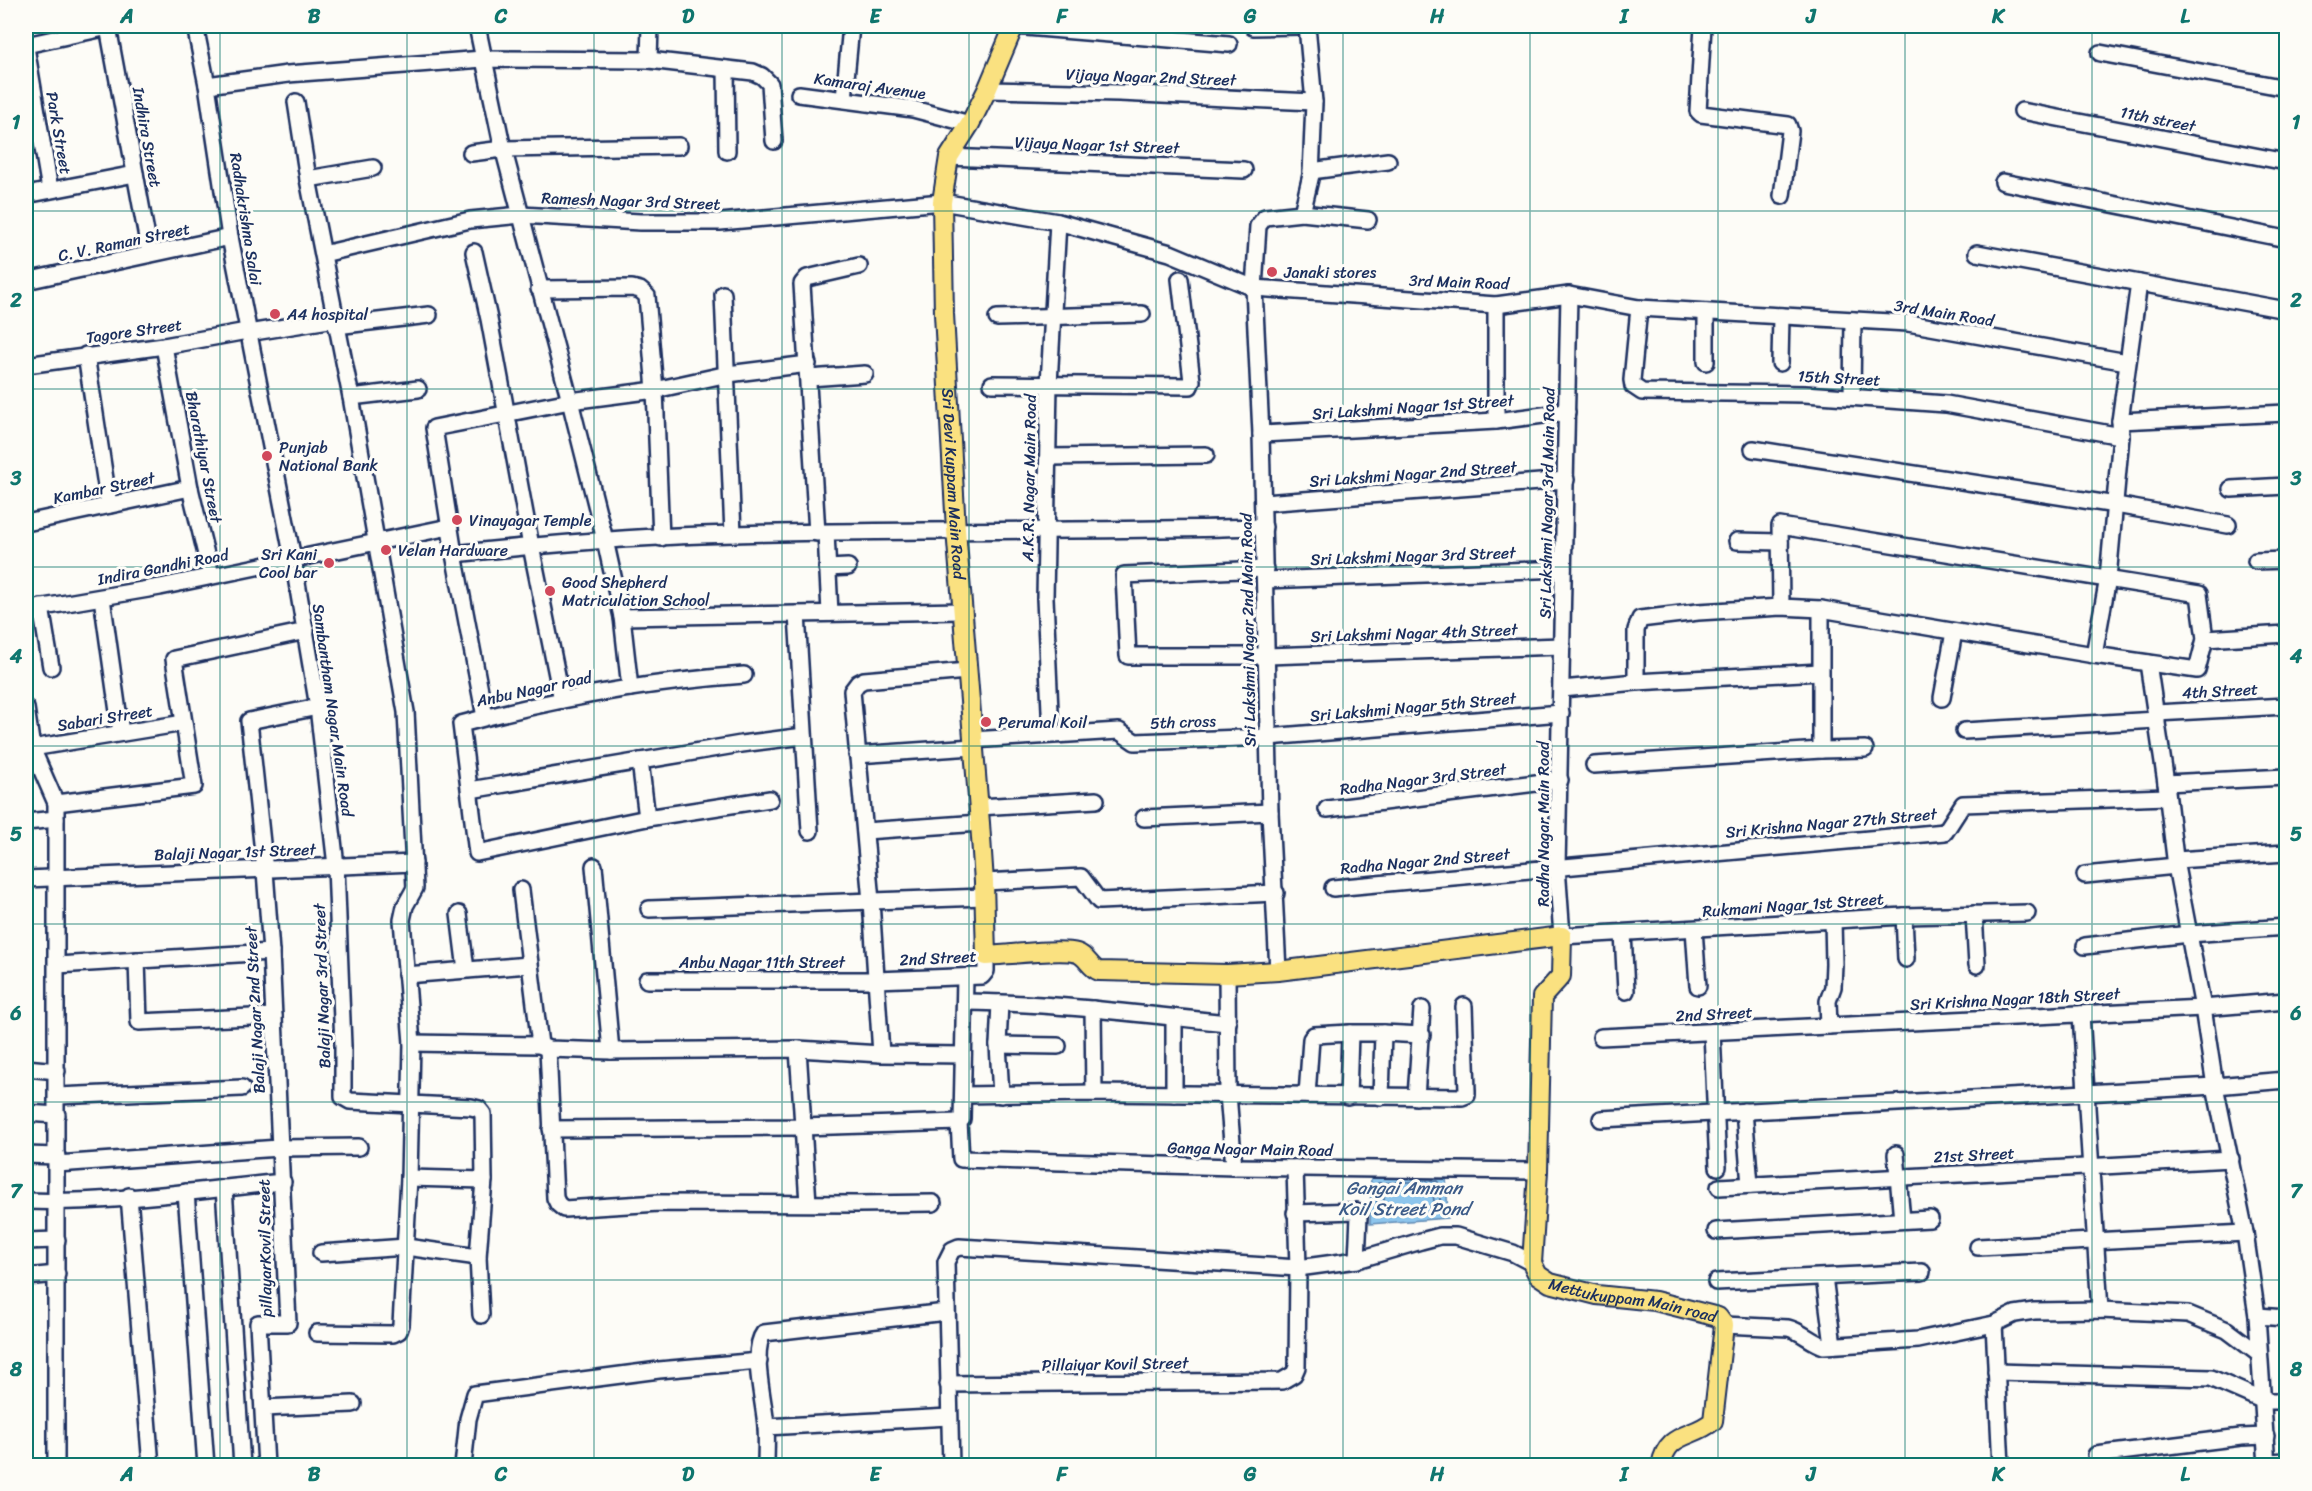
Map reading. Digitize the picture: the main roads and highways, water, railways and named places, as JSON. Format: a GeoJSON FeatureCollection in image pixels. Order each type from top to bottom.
{"type":"FeatureCollection","features":[{"type":"Feature","properties":{"kind":"main road","name":"Sri Devi Kuppam Main Road"},"geometry":{"type":"LineString","coordinates":[[1014,26],[987,90],[970,124],[949,157],[942,202],[944,314],[956,530],[972,743],[980,815],[986,956],[1067,952],[1084,956],[1091,966],[1099,971],[1227,975]]}},
{"type":"Feature","properties":{"kind":"main road","name":"Mettukuppam Main road"},"geometry":{"type":"LineString","coordinates":[[1227,975],[1278,971],[1562,936],[1562,976],[1542,997],[1539,1171],[1532,1263],[1538,1275],[1550,1283],[1597,1295],[1655,1301],[1719,1317],[1724,1325],[1713,1421],[1708,1426],[1679,1437],[1668,1446],[1661,1466]]}},
{"type":"Feature","properties":{"kind":"water","name":"Gangai Amman Koil Street Pond"},"geometry":{"type":"Polygon","coordinates":[[[1446,1175],[1448,1218],[1370,1224],[1371,1176],[1446,1175]]]}},
{"type":"Feature","properties":{"kind":"place","name":"Janaki stores"},"geometry":{"type":"Point","coordinates":[1272,272]}},
{"type":"Feature","properties":{"kind":"place","name":"A4 hospital"},"geometry":{"type":"Point","coordinates":[275,314]}},
{"type":"Feature","properties":{"kind":"place","name":"Punjab National Bank"},"geometry":{"type":"Point","coordinates":[267,456]}},
{"type":"Feature","properties":{"kind":"place","name":"Vinayagar Temple"},"geometry":{"type":"Point","coordinates":[457,520]}},
{"type":"Feature","properties":{"kind":"place","name":"Velan Hardware"},"geometry":{"type":"Point","coordinates":[386,550]}},
{"type":"Feature","properties":{"kind":"place","name":"Sri Kani Cool bar"},"geometry":{"type":"Point","coordinates":[329,563]}},
{"type":"Feature","properties":{"kind":"place","name":"Good Shepherd Matriculation School"},"geometry":{"type":"Point","coordinates":[550,591]}},
{"type":"Feature","properties":{"kind":"place","name":"Perumal Koil"},"geometry":{"type":"Point","coordinates":[986,722]}}]}
